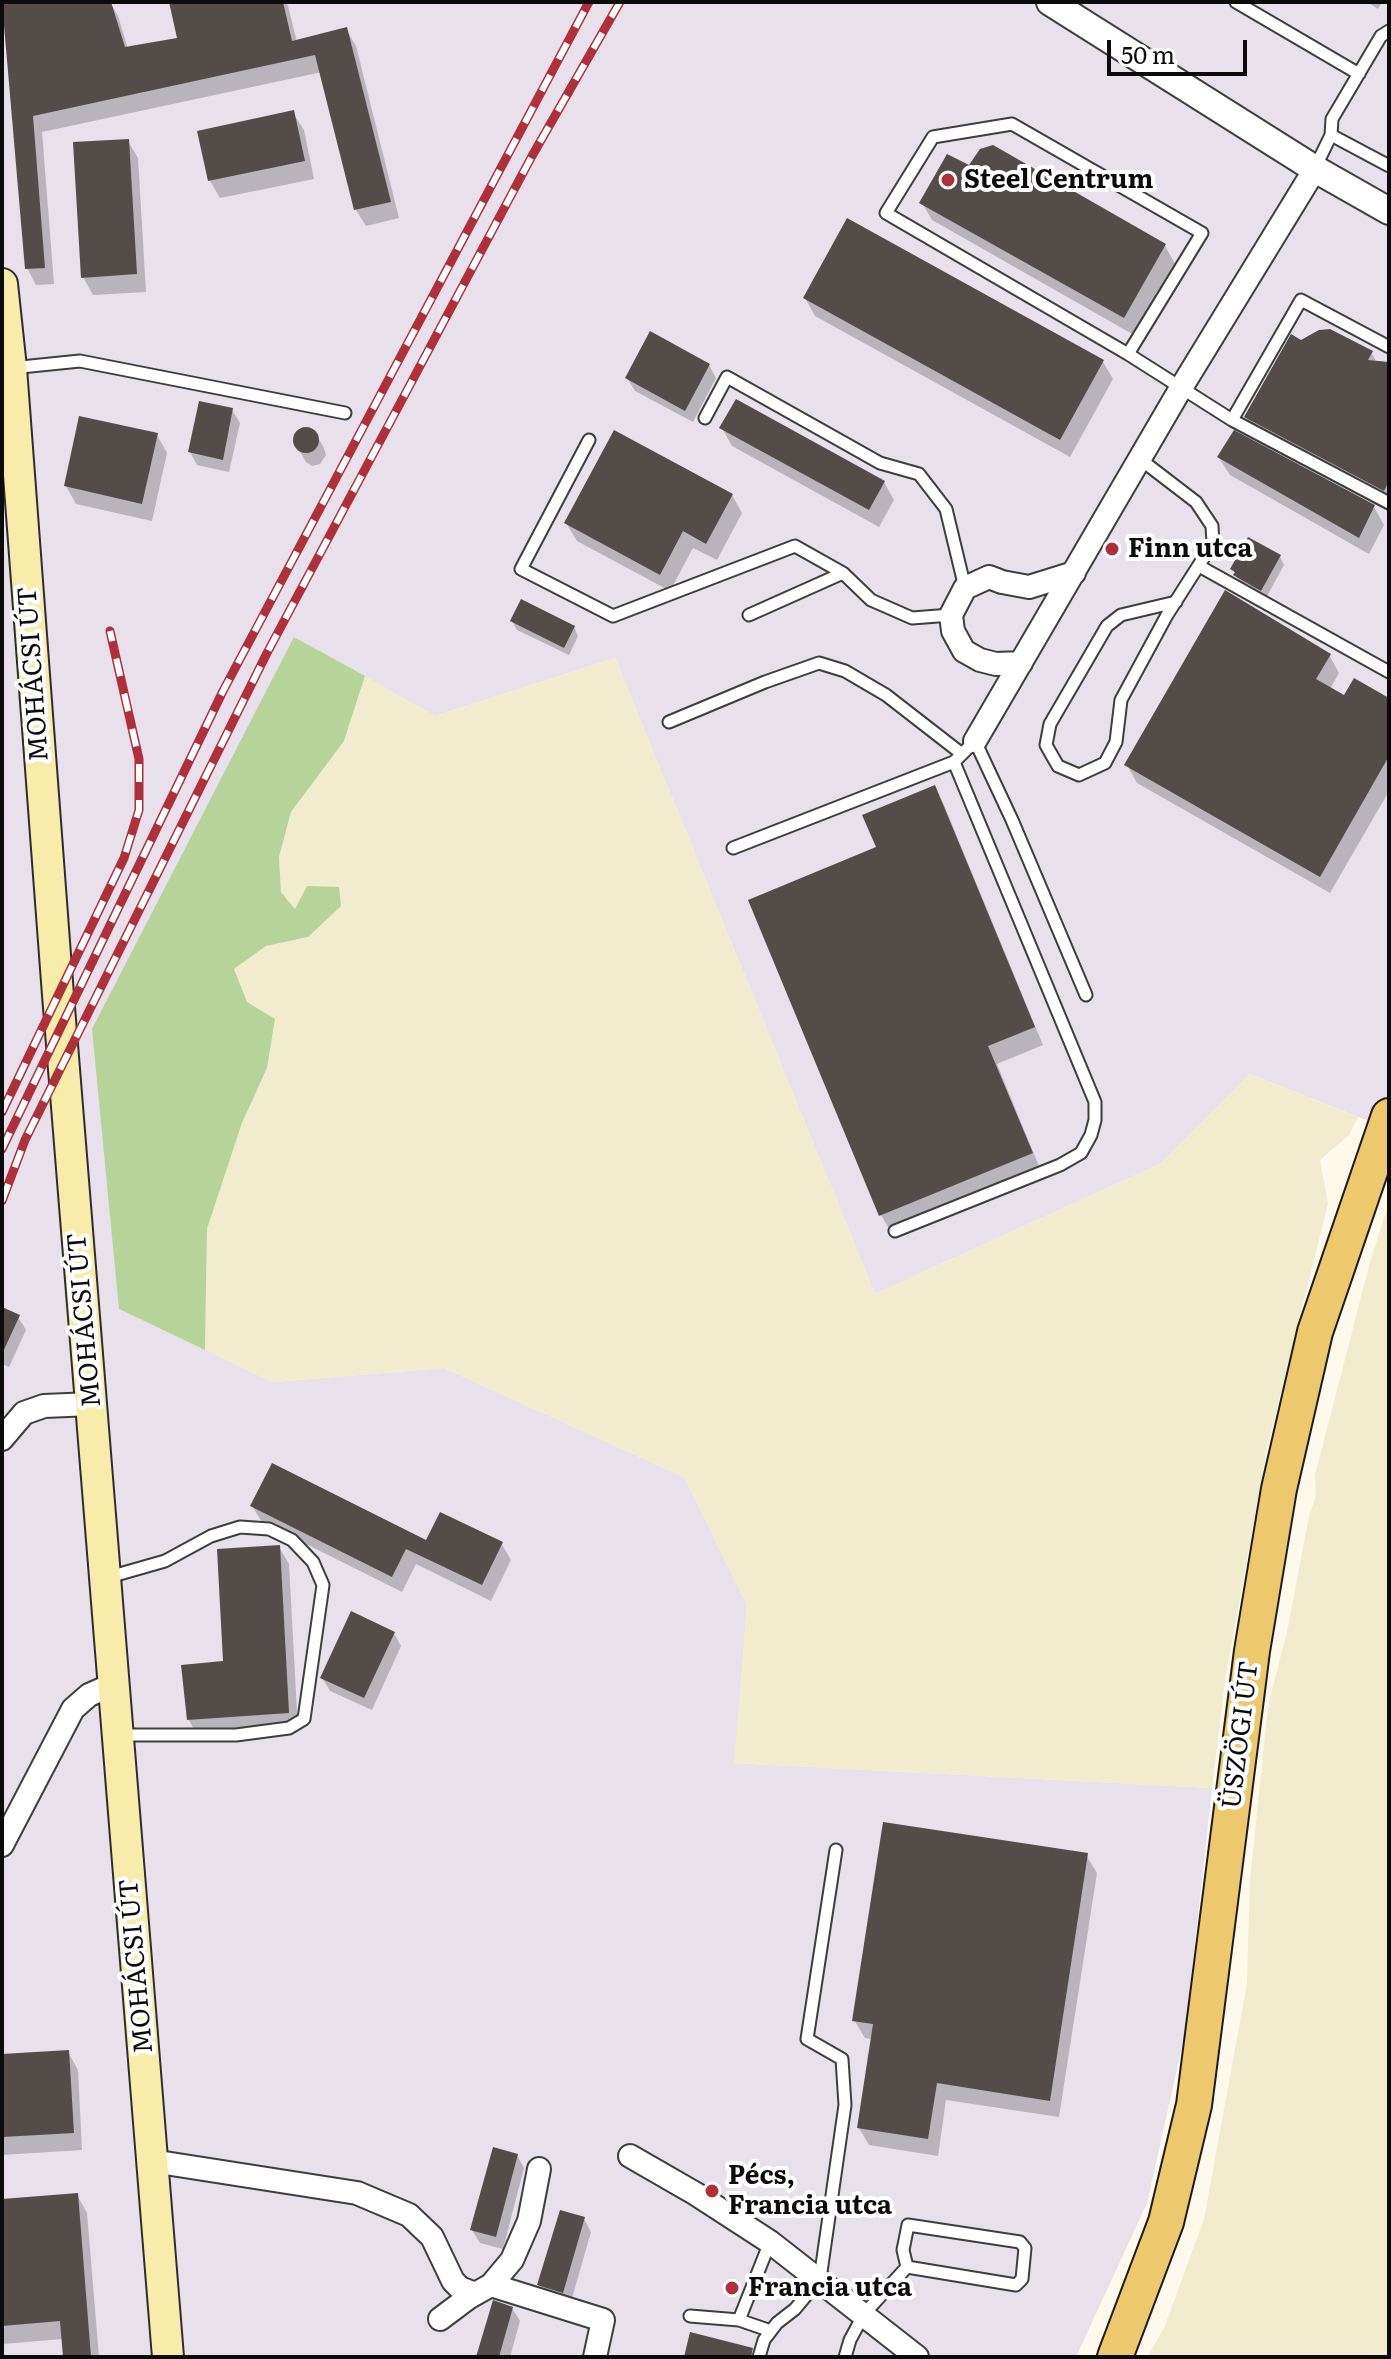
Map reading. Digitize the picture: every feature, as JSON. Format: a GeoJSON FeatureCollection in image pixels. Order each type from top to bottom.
{"type":"FeatureCollection","features":[{"type":"Feature","properties":{"kind":"main road","name":"MOHÁCSI ÚT"},"geometry":{"type":"LineString","coordinates":[[2,284],[168,2357]]}},
{"type":"Feature","properties":{"kind":"main road","name":"ÜSZÖGI ÚT"},"geometry":{"type":"LineString","coordinates":[[1115,2357],[1166,2222],[1194,2105],[1252,1651],[1279,1489],[1315,1332],[1374,1152],[1389,1116]]}},
{"type":"Feature","properties":{"kind":"street"},"geometry":{"type":"LineString","coordinates":[[1050,2],[1315,169],[1389,211]]}},
{"type":"Feature","properties":{"kind":"street"},"geometry":{"type":"LineString","coordinates":[[964,752],[1021,663],[1181,388],[1315,169]]}},
{"type":"Feature","properties":{"kind":"street"},"geometry":{"type":"LineString","coordinates":[[1021,663],[996,664],[964,651],[953,631],[951,615],[965,588],[989,577],[1029,587],[1074,573]]}},
{"type":"Feature","properties":{"kind":"street"},"geometry":{"type":"LineString","coordinates":[[2,1439],[24,1413],[44,1406],[92,1404]]}},
{"type":"Feature","properties":{"kind":"street"},"geometry":{"type":"LineString","coordinates":[[2,1845],[73,1709],[89,1695],[114,1684]]}},
{"type":"Feature","properties":{"kind":"street"},"geometry":{"type":"LineString","coordinates":[[630,2156],[770,2242],[917,2357]]}},
{"type":"Feature","properties":{"kind":"street"},"geometry":{"type":"LineString","coordinates":[[152,2161],[357,2193],[409,2215],[432,2237],[453,2281],[460,2288],[483,2290],[603,2320],[595,2357]]}},
{"type":"Feature","properties":{"kind":"street"},"geometry":{"type":"LineString","coordinates":[[440,2319],[483,2290],[512,2260],[529,2221],[539,2169]]}},
{"type":"Feature","properties":{"kind":"lane"},"geometry":{"type":"LineString","coordinates":[[1236,2],[1359,74]]}},
{"type":"Feature","properties":{"kind":"lane"},"geometry":{"type":"LineString","coordinates":[[1315,169],[1331,135],[1332,119],[1381,36],[1389,31]]}},
{"type":"Feature","properties":{"kind":"lane"},"geometry":{"type":"LineString","coordinates":[[1128,354],[1202,233],[1012,124],[933,137],[886,213],[1128,354],[1232,420],[1389,503]]}},
{"type":"Feature","properties":{"kind":"lane"},"geometry":{"type":"LineString","coordinates":[[1331,135],[1389,166]]}},
{"type":"Feature","properties":{"kind":"lane"},"geometry":{"type":"LineString","coordinates":[[1232,420],[1301,300],[1389,347]]}},
{"type":"Feature","properties":{"kind":"lane"},"geometry":{"type":"LineString","coordinates":[[8,361],[80,361],[345,413]]}},
{"type":"Feature","properties":{"kind":"lane"},"geometry":{"type":"LineString","coordinates":[[705,418],[727,377],[880,463],[919,474],[946,509],[965,588]]}},
{"type":"Feature","properties":{"kind":"lane"},"geometry":{"type":"LineString","coordinates":[[589,440],[521,569],[613,616],[795,546],[843,573],[871,600],[912,618],[951,615]]}},
{"type":"Feature","properties":{"kind":"lane"},"geometry":{"type":"LineString","coordinates":[[1140,459],[1196,502],[1212,526],[1213,543],[1121,700],[1116,742],[1105,763],[1079,775],[1058,766],[1046,745],[1050,724],[1107,626],[1121,615],[1176,602]]}},
{"type":"Feature","properties":{"kind":"lane"},"geometry":{"type":"LineString","coordinates":[[1199,566],[1389,672]]}},
{"type":"Feature","properties":{"kind":"lane"},"geometry":{"type":"LineString","coordinates":[[749,615],[843,573]]}},
{"type":"Feature","properties":{"kind":"lane"},"geometry":{"type":"LineString","coordinates":[[669,722],[819,663],[845,671],[886,695],[964,752],[1012,820],[1086,995]]}},
{"type":"Feature","properties":{"kind":"lane"},"geometry":{"type":"LineString","coordinates":[[733,848],[964,752]]}},
{"type":"Feature","properties":{"kind":"lane"},"geometry":{"type":"LineString","coordinates":[[895,1231],[1060,1165],[1081,1153],[1095,1120],[1095,1102],[964,752]]}},
{"type":"Feature","properties":{"kind":"lane"},"geometry":{"type":"LineString","coordinates":[[106,1578],[165,1561],[211,1536],[240,1527],[269,1529],[292,1540],[313,1562],[323,1585],[304,1719],[289,1728],[236,1735],[118,1735]]}},
{"type":"Feature","properties":{"kind":"lane"},"geometry":{"type":"LineString","coordinates":[[759,2357],[764,2340],[771,2331],[820,2279],[845,2105],[842,2059],[807,2039],[836,1850]]}},
{"type":"Feature","properties":{"kind":"lane"},"geometry":{"type":"LineString","coordinates":[[908,2225],[1020,2242],[1025,2248],[1022,2279],[1016,2285],[907,2267],[903,2250],[908,2225]]}},
{"type":"Feature","properties":{"kind":"lane"},"geometry":{"type":"LineString","coordinates":[[739,2320],[770,2242]]}},
{"type":"Feature","properties":{"kind":"lane"},"geometry":{"type":"LineString","coordinates":[[845,2357],[864,2314],[907,2267]]}},
{"type":"Feature","properties":{"kind":"lane"},"geometry":{"type":"LineString","coordinates":[[690,2316],[739,2320],[771,2331]]}},
{"type":"Feature","properties":{"kind":"shaded area"},"geometry":{"type":"Polygon","coordinates":[[[2,2],[1389,2],[1389,1129],[1250,1074],[1160,1164],[875,1294],[615,658],[435,716],[294,637],[119,1309],[273,1382],[444,1368],[684,1477],[747,1605],[735,1763],[1212,1788],[1185,2033],[1147,2203],[1076,2357],[2,2357],[2,2]]]}},
{"type":"Feature","properties":{"kind":"shaded area"},"geometry":{"type":"Polygon","coordinates":[[[615,658],[875,1294],[1160,1164],[1250,1074],[1358,1117],[1349,1135],[1320,1160],[1328,1203],[1267,1448],[1225,1681],[1212,1788],[734,1763],[747,1605],[684,1477],[444,1368],[273,1382],[205,1350],[207,1229],[242,1123],[267,1068],[234,969],[266,946],[308,937],[296,910],[281,892],[279,857],[291,812],[344,741],[365,676],[435,716],[615,658]]]}},
{"type":"Feature","properties":{"kind":"shaded area"},"geometry":{"type":"Polygon","coordinates":[[[1389,1203],[1389,2357],[1147,2357],[1164,2328],[1204,2219],[1247,1983],[1250,1880],[1268,1706],[1316,1496],[1315,1475],[1370,1262],[1389,1203]]]}},
{"type":"Feature","properties":{"kind":"green space"},"geometry":{"type":"Polygon","coordinates":[[[294,637],[365,676],[344,741],[291,812],[279,857],[281,892],[295,909],[307,886],[339,887],[341,906],[308,937],[266,946],[234,969],[247,1002],[275,1019],[267,1068],[242,1123],[207,1229],[205,1350],[119,1309],[92,1029],[294,637]]]}},
{"type":"Feature","properties":{"kind":"building"},"geometry":{"type":"Polygon","coordinates":[[[2,2],[111,2],[125,47],[177,38],[169,2],[283,2],[292,41],[347,27],[391,202],[354,210],[315,55],[33,116],[45,268],[25,269],[2,2]]]}},
{"type":"Feature","properties":{"kind":"building"},"geometry":{"type":"Polygon","coordinates":[[[294,110],[305,161],[208,181],[197,131],[294,110]]]}},
{"type":"Feature","properties":{"kind":"building"},"geometry":{"type":"Polygon","coordinates":[[[129,139],[137,274],[81,278],[73,142],[129,139]]]}},
{"type":"Feature","properties":{"kind":"building"},"geometry":{"type":"Polygon","coordinates":[[[993,145],[1166,244],[1124,318],[919,203],[947,154],[969,165],[980,149],[993,145]]]}},
{"type":"Feature","properties":{"kind":"building"},"geometry":{"type":"Polygon","coordinates":[[[847,218],[1104,360],[1060,440],[803,298],[847,218]]]}},
{"type":"Feature","properties":{"kind":"building"},"geometry":{"type":"Polygon","coordinates":[[[1330,329],[1373,351],[1368,360],[1389,362],[1389,481],[1384,491],[1244,417],[1291,334],[1301,340],[1319,330],[1330,329]]]}},
{"type":"Feature","properties":{"kind":"building"},"geometry":{"type":"Polygon","coordinates":[[[650,331],[710,364],[685,411],[625,378],[650,331]]]}},
{"type":"Feature","properties":{"kind":"building"},"geometry":{"type":"Polygon","coordinates":[[[736,399],[885,481],[869,510],[719,428],[736,399]]]}},
{"type":"Feature","properties":{"kind":"building"},"geometry":{"type":"Polygon","coordinates":[[[199,401],[233,408],[223,460],[188,452],[199,401]]]}},
{"type":"Feature","properties":{"kind":"building"},"geometry":{"type":"Polygon","coordinates":[[[79,416],[158,433],[142,504],[64,486],[79,416]]]}},
{"type":"Feature","properties":{"kind":"building"},"geometry":{"type":"Polygon","coordinates":[[[306,427],[315,431],[319,440],[315,449],[306,453],[297,449],[293,440],[297,431],[306,427]]]}},
{"type":"Feature","properties":{"kind":"building"},"geometry":{"type":"Polygon","coordinates":[[[614,430],[733,494],[706,544],[683,531],[660,575],[564,523],[614,430]]]}},
{"type":"Feature","properties":{"kind":"building"},"geometry":{"type":"Polygon","coordinates":[[[1234,430],[1375,505],[1359,538],[1217,457],[1234,430]]]}},
{"type":"Feature","properties":{"kind":"building"},"geometry":{"type":"Polygon","coordinates":[[[1248,537],[1281,555],[1261,591],[1233,575],[1235,572],[1230,569],[1248,537]]]}},
{"type":"Feature","properties":{"kind":"building"},"geometry":{"type":"Polygon","coordinates":[[[1225,590],[1331,654],[1316,679],[1344,695],[1354,678],[1389,698],[1389,756],[1320,877],[1124,765],[1225,590]]]}},
{"type":"Feature","properties":{"kind":"building"},"geometry":{"type":"Polygon","coordinates":[[[521,599],[575,626],[564,648],[510,621],[521,599]]]}},
{"type":"Feature","properties":{"kind":"building"},"geometry":{"type":"Polygon","coordinates":[[[935,785],[1035,1027],[988,1046],[1033,1153],[879,1216],[748,900],[876,847],[862,815],[935,785]]]}},
{"type":"Feature","properties":{"kind":"building"},"geometry":{"type":"Polygon","coordinates":[[[2,1307],[20,1315],[2,1354],[2,1307]]]}},
{"type":"Feature","properties":{"kind":"building"},"geometry":{"type":"Polygon","coordinates":[[[272,1463],[426,1540],[440,1512],[503,1542],[482,1585],[406,1549],[392,1577],[250,1506],[272,1463]]]}},
{"type":"Feature","properties":{"kind":"building"},"geometry":{"type":"Polygon","coordinates":[[[280,1545],[289,1713],[187,1720],[181,1665],[223,1661],[217,1549],[280,1545]]]}},
{"type":"Feature","properties":{"kind":"building"},"geometry":{"type":"Polygon","coordinates":[[[351,1611],[395,1632],[364,1698],[320,1678],[351,1611]]]}},
{"type":"Feature","properties":{"kind":"building"},"geometry":{"type":"Polygon","coordinates":[[[883,1822],[1088,1853],[1050,2101],[937,2083],[928,2139],[857,2128],[873,2024],[852,2021],[883,1822]]]}},
{"type":"Feature","properties":{"kind":"building"},"geometry":{"type":"Polygon","coordinates":[[[69,2050],[74,2133],[2,2137],[2,2054],[69,2050]]]}},
{"type":"Feature","properties":{"kind":"building"},"geometry":{"type":"Polygon","coordinates":[[[493,2147],[518,2154],[496,2237],[470,2230],[493,2147]]]}},
{"type":"Feature","properties":{"kind":"building"},"geometry":{"type":"Polygon","coordinates":[[[78,2193],[91,2357],[63,2357],[60,2321],[2,2326],[2,2199],[78,2193]]]}},
{"type":"Feature","properties":{"kind":"building"},"geometry":{"type":"Polygon","coordinates":[[[560,2210],[585,2217],[563,2293],[537,2285],[560,2210]]]}},
{"type":"Feature","properties":{"kind":"building"},"geometry":{"type":"Polygon","coordinates":[[[493,2300],[513,2307],[499,2357],[476,2357],[493,2300]]]}},
{"type":"Feature","properties":{"kind":"building"},"geometry":{"type":"Polygon","coordinates":[[[690,2332],[753,2348],[751,2357],[684,2357],[690,2332]]]}},
{"type":"Feature","properties":{"kind":"railway"},"geometry":{"type":"LineString","coordinates":[[2,1149],[223,691],[589,2]]}},
{"type":"Feature","properties":{"kind":"railway"},"geometry":{"type":"LineString","coordinates":[[2,1201],[25,1140],[267,653],[532,156],[620,2]]}},
{"type":"Feature","properties":{"kind":"railway"},"geometry":{"type":"LineString","coordinates":[[2,1112],[124,858],[139,810],[139,759],[110,631]]}},
{"type":"Feature","properties":{"kind":"place","name":"Steel Centrum"},"geometry":{"type":"Point","coordinates":[948,180]}},
{"type":"Feature","properties":{"kind":"place","name":"Finn utca"},"geometry":{"type":"Point","coordinates":[1112,549]}},
{"type":"Feature","properties":{"kind":"place","name":"Pécs, Francia utca"},"geometry":{"type":"Point","coordinates":[712,2191]}},
{"type":"Feature","properties":{"kind":"place","name":"Francia utca"},"geometry":{"type":"Point","coordinates":[732,2288]}}]}
